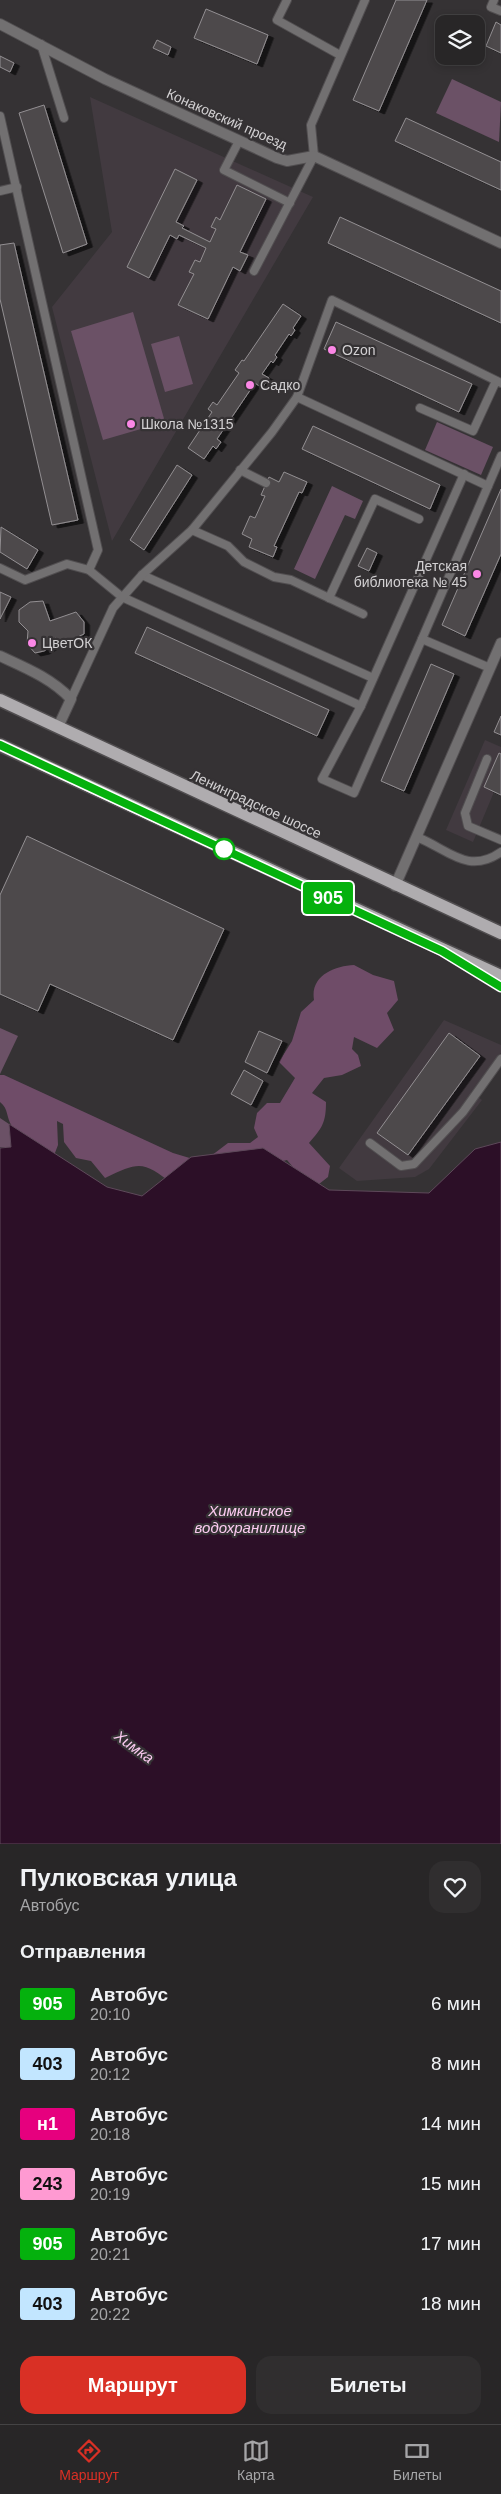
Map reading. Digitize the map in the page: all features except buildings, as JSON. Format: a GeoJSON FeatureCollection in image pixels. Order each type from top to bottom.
{"type":"FeatureCollection","features":[{"type":"Feature","properties":{"kind":"main road","name":"Ленинградское шоссе"},"geometry":{"type":"LineString","coordinates":[[0,700],[395,886],[501,933]]}},
{"type":"Feature","properties":{"kind":"main road"},"geometry":{"type":"LineString","coordinates":[[0,745],[442,951],[501,976]]}},
{"type":"Feature","properties":{"kind":"main road"},"geometry":{"type":"LineString","coordinates":[[458,914],[501,927]]}},
{"type":"Feature","properties":{"kind":"main road"},"geometry":{"type":"LineString","coordinates":[[442,951],[501,987]]}},
{"type":"Feature","properties":{"kind":"street","name":"Конаковский проезд"},"geometry":{"type":"LineString","coordinates":[[0,24],[105,79],[239,141],[287,161],[314,156]]}},
{"type":"Feature","properties":{"kind":"street"},"geometry":{"type":"LineString","coordinates":[[314,156],[501,243]]}},
{"type":"Feature","properties":{"kind":"street"},"geometry":{"type":"LineString","coordinates":[[395,886],[501,643]]}},
{"type":"Feature","properties":{"kind":"street"},"geometry":{"type":"LineString","coordinates":[[0,656],[43,676],[59,687],[71,699],[58,727]]}},
{"type":"Feature","properties":{"kind":"lane"},"geometry":{"type":"LineString","coordinates":[[287,0],[277,20],[340,54]]}},
{"type":"Feature","properties":{"kind":"lane"},"geometry":{"type":"LineString","coordinates":[[254,271],[314,156],[311,125],[364,0]]}},
{"type":"Feature","properties":{"kind":"lane"},"geometry":{"type":"LineString","coordinates":[[494,0],[491,7],[501,11]]}},
{"type":"Feature","properties":{"kind":"lane"},"geometry":{"type":"LineString","coordinates":[[41,44],[64,118]]}},
{"type":"Feature","properties":{"kind":"lane"},"geometry":{"type":"LineString","coordinates":[[0,116],[98,550],[89,570]]}},
{"type":"Feature","properties":{"kind":"lane"},"geometry":{"type":"LineString","coordinates":[[239,141],[224,170],[290,203]]}},
{"type":"Feature","properties":{"kind":"lane"},"geometry":{"type":"LineString","coordinates":[[0,190],[16,187]]}},
{"type":"Feature","properties":{"kind":"lane"},"geometry":{"type":"LineString","coordinates":[[71,699],[113,608],[142,575],[192,530],[297,397],[332,300],[499,382],[473,431],[420,408]]}},
{"type":"Feature","properties":{"kind":"lane"},"geometry":{"type":"LineString","coordinates":[[297,397],[488,486]]}},
{"type":"Feature","properties":{"kind":"lane"},"geometry":{"type":"LineString","coordinates":[[464,474],[361,706],[322,779],[354,793],[501,456]]}},
{"type":"Feature","properties":{"kind":"lane"},"geometry":{"type":"LineString","coordinates":[[240,470],[266,483]]}},
{"type":"Feature","properties":{"kind":"lane"},"geometry":{"type":"LineString","coordinates":[[329,598],[375,499],[419,519]]}},
{"type":"Feature","properties":{"kind":"lane"},"geometry":{"type":"LineString","coordinates":[[192,530],[228,546],[244,562],[274,577],[290,580],[363,614]]}},
{"type":"Feature","properties":{"kind":"lane"},"geometry":{"type":"LineString","coordinates":[[0,568],[26,580],[68,564],[89,570],[122,598],[361,706]]}},
{"type":"Feature","properties":{"kind":"lane"},"geometry":{"type":"LineString","coordinates":[[142,575],[373,678]]}},
{"type":"Feature","properties":{"kind":"lane"},"geometry":{"type":"LineString","coordinates":[[422,639],[490,668]]}},
{"type":"Feature","properties":{"kind":"lane"},"geometry":{"type":"LineString","coordinates":[[487,759],[465,813],[468,826],[501,840]]}},
{"type":"Feature","properties":{"kind":"lane"},"geometry":{"type":"LineString","coordinates":[[417,837],[469,863],[489,861],[501,852]]}},
{"type":"Feature","properties":{"kind":"lane"},"geometry":{"type":"LineString","coordinates":[[370,1143],[402,1166],[414,1164],[463,1112],[501,1059]]}},
{"type":"Feature","properties":{"kind":"shaded area"},"geometry":{"type":"Polygon","coordinates":[[[452,79],[501,102],[499,142],[436,113],[452,79]]]}},
{"type":"Feature","properties":{"kind":"shaded area","name":"Школа №1315"},"geometry":{"type":"Polygon","coordinates":[[[90,97],[313,197],[112,541],[52,307],[112,232],[90,97]]]}},
{"type":"Feature","properties":{"kind":"shaded area"},"geometry":{"type":"Polygon","coordinates":[[[133,312],[165,422],[103,440],[71,331],[133,312]]]}},
{"type":"Feature","properties":{"kind":"shaded area"},"geometry":{"type":"Polygon","coordinates":[[[179,336],[193,384],[165,392],[151,344],[179,336]]]}},
{"type":"Feature","properties":{"kind":"shaded area"},"geometry":{"type":"Polygon","coordinates":[[[437,422],[493,447],[481,475],[425,450],[437,422]]]}},
{"type":"Feature","properties":{"kind":"shaded area"},"geometry":{"type":"Polygon","coordinates":[[[332,486],[363,501],[355,519],[345,515],[315,579],[294,569],[332,486]]]}},
{"type":"Feature","properties":{"kind":"shaded area"},"geometry":{"type":"Polygon","coordinates":[[[485,740],[501,747],[501,795],[494,792],[473,842],[446,830],[485,740]]]}},
{"type":"Feature","properties":{"kind":"shaded area"},"geometry":{"type":"Polygon","coordinates":[[[354,965],[373,975],[394,981],[398,1000],[387,1013],[394,1030],[377,1048],[354,1037],[352,1049],[358,1055],[361,1066],[342,1075],[324,1078],[312,1093],[326,1102],[322,1125],[309,1143],[330,1166],[328,1177],[319,1184],[302,1178],[287,1160],[175,1186],[156,1172],[142,1166],[135,1166],[105,1178],[91,1161],[76,1158],[64,1142],[63,1124],[57,1121],[58,1145],[53,1158],[31,1144],[16,1131],[0,1102],[0,1075],[4,1075],[173,1153],[203,1162],[228,1143],[250,1143],[258,1137],[254,1128],[257,1113],[267,1103],[280,1103],[295,1078],[279,1062],[292,1041],[301,1012],[314,1000],[316,985],[325,974],[332,970],[354,965]]]}},
{"type":"Feature","properties":{"kind":"shaded area"},"geometry":{"type":"Polygon","coordinates":[[[444,1020],[501,1045],[501,1053],[471,1092],[482,1100],[429,1169],[415,1177],[357,1181],[339,1168],[444,1020]]]}},
{"type":"Feature","properties":{"kind":"shaded area"},"geometry":{"type":"Polygon","coordinates":[[[0,1028],[18,1036],[0,1074],[0,1028]]]}},
{"type":"Feature","properties":{"kind":"shaded area"},"geometry":{"type":"Polygon","coordinates":[[[0,1118],[9,1124],[11,1147],[0,1147],[0,1118]]]}},
{"type":"Feature","properties":{"kind":"water","name":"Химкинское водохранилище"},"geometry":{"type":"Polygon","coordinates":[[[9,1124],[107,1187],[142,1196],[191,1157],[263,1148],[329,1190],[429,1193],[475,1149],[501,1142],[501,1844],[0,1844],[0,1148],[11,1147],[9,1124]]]}},
{"type":"Feature","properties":{"kind":"bus line","name":"905"},"geometry":{"type":"LineString","coordinates":[[0,745],[442,951],[501,987]]}},
{"type":"Feature","properties":{"kind":"place","name":"Ozon"},"geometry":{"type":"Point","coordinates":[332,350]}},
{"type":"Feature","properties":{"kind":"place","name":"Садко"},"geometry":{"type":"Point","coordinates":[250,385]}},
{"type":"Feature","properties":{"kind":"place","name":"Школа №1315"},"geometry":{"type":"Point","coordinates":[131,424]}},
{"type":"Feature","properties":{"kind":"place","name":"Детская библиотека № 45"},"geometry":{"type":"Point","coordinates":[477,574]}},
{"type":"Feature","properties":{"kind":"place","name":"ЦветОК"},"geometry":{"type":"Point","coordinates":[32,643]}},
{"type":"Feature","properties":{"kind":"water label","name":"Химка"},"geometry":{"type":"Point","coordinates":[134,1747]}}]}
